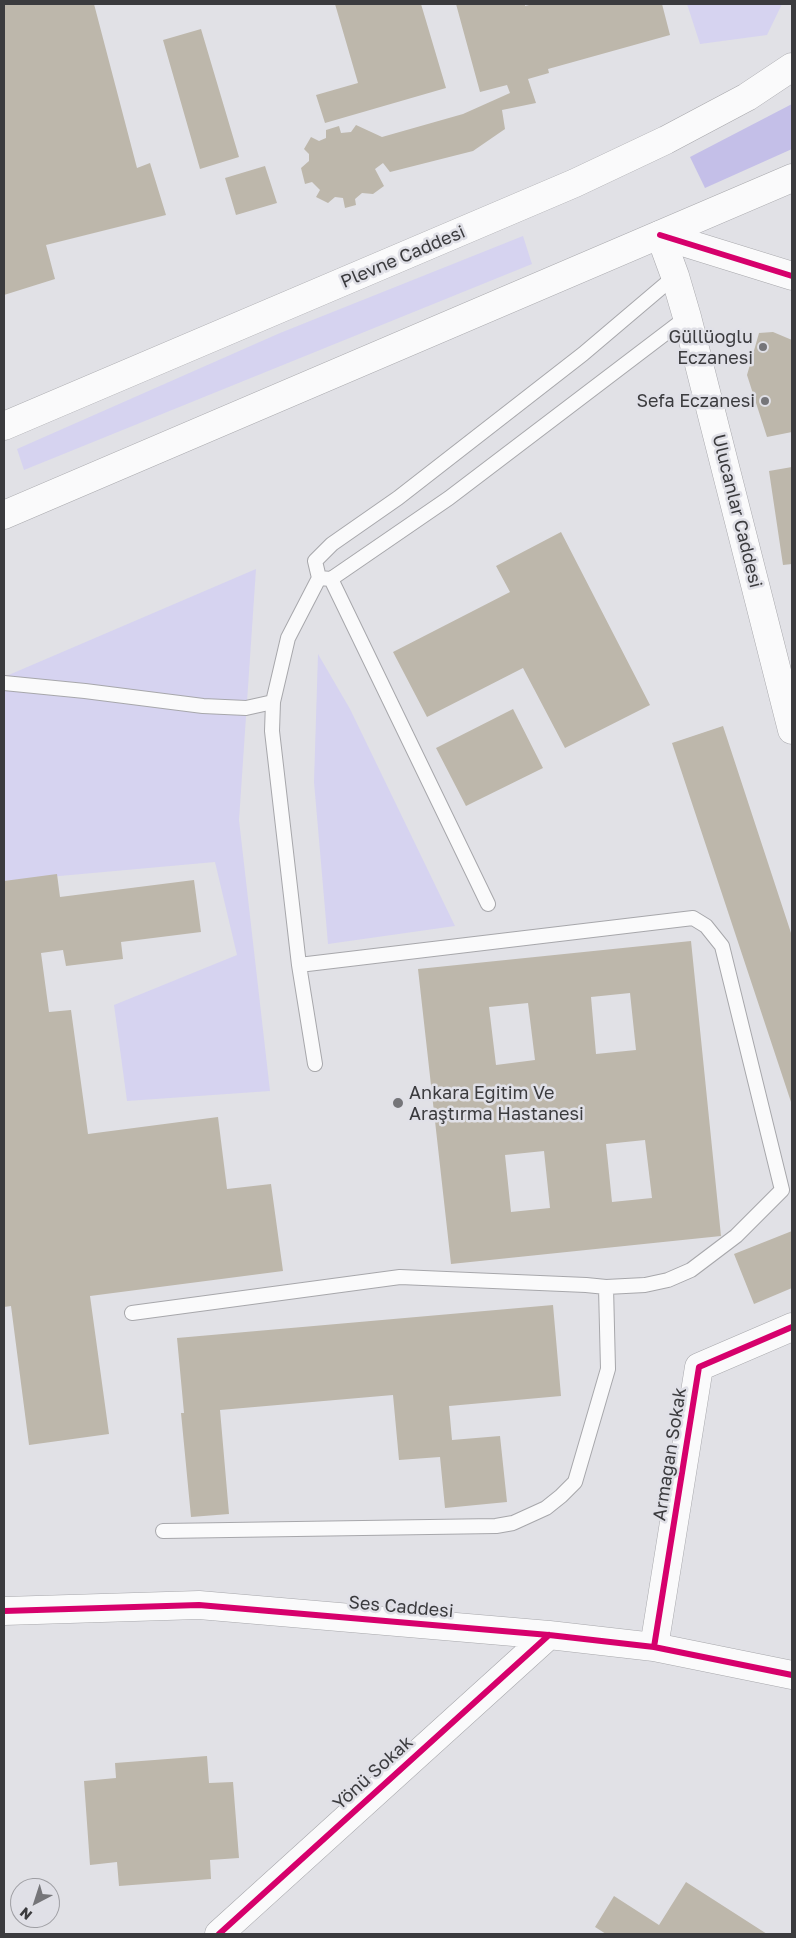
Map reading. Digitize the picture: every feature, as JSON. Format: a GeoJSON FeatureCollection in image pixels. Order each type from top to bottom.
{"type":"FeatureCollection","features":[{"type":"Feature","properties":{"kind":"main road","name":"Plevne Caddesi"},"geometry":{"type":"LineString","coordinates":[[4,426],[575,183],[666,140],[747,97],[792,67]]}},
{"type":"Feature","properties":{"kind":"main road"},"geometry":{"type":"LineString","coordinates":[[4,515],[792,178]]}},
{"type":"Feature","properties":{"kind":"main road"},"geometry":{"type":"LineString","coordinates":[[660,235],[792,276]]}},
{"type":"Feature","properties":{"kind":"main road","name":"Ulucanlar Caddesi"},"geometry":{"type":"LineString","coordinates":[[660,235],[687,317],[792,725]]}},
{"type":"Feature","properties":{"kind":"main road","name":"Armağan Sokak"},"geometry":{"type":"LineString","coordinates":[[654,1647],[699,1367],[792,1327]]}},
{"type":"Feature","properties":{"kind":"main road","name":"Ses Caddesi"},"geometry":{"type":"LineString","coordinates":[[4,1611],[199,1605],[549,1634],[654,1647],[792,1675]]}},
{"type":"Feature","properties":{"kind":"main road","name":"Yönü Sokak"},"geometry":{"type":"LineString","coordinates":[[219,1934],[549,1634]]}},
{"type":"Feature","properties":{"kind":"lane"},"geometry":{"type":"LineString","coordinates":[[488,904],[315,561],[332,544],[398,498],[583,354],[675,276]]}},
{"type":"Feature","properties":{"kind":"lane"},"geometry":{"type":"LineString","coordinates":[[315,1064],[299,965],[272,732],[273,702],[288,638],[325,578],[449,498],[687,317]]}},
{"type":"Feature","properties":{"kind":"lane"},"geometry":{"type":"LineString","coordinates":[[4,683],[202,706],[246,708],[273,702]]}},
{"type":"Feature","properties":{"kind":"lane"},"geometry":{"type":"LineString","coordinates":[[132,1313],[400,1277],[586,1285],[606,1288],[645,1285],[668,1280],[690,1270],[736,1236],[782,1190],[722,946],[706,926],[694,918],[299,965]]}},
{"type":"Feature","properties":{"kind":"lane"},"geometry":{"type":"LineString","coordinates":[[163,1531],[496,1526],[513,1523],[546,1508],[575,1482],[608,1368],[606,1288]]}},
{"type":"Feature","properties":{"kind":"shaded area"},"geometry":{"type":"Polygon","coordinates":[[[687,4],[782,4],[767,35],[700,44],[687,4]]]}},
{"type":"Feature","properties":{"kind":"shaded area"},"geometry":{"type":"Polygon","coordinates":[[[792,104],[792,149],[705,188],[690,157],[792,104]]]}},
{"type":"Feature","properties":{"kind":"shaded area"},"geometry":{"type":"Polygon","coordinates":[[[523,236],[532,264],[24,470],[17,449],[280,333],[523,236]]]}},
{"type":"Feature","properties":{"kind":"shaded area"},"geometry":{"type":"Polygon","coordinates":[[[256,569],[239,820],[270,1091],[127,1101],[114,1005],[237,955],[215,862],[4,881],[4,677],[256,569]]]}},
{"type":"Feature","properties":{"kind":"shaded area"},"geometry":{"type":"Polygon","coordinates":[[[318,654],[350,709],[455,926],[328,944],[314,782],[318,654]]]}},
{"type":"Feature","properties":{"kind":"building"},"geometry":{"type":"Polygon","coordinates":[[[4,4],[94,4],[137,168],[150,163],[166,215],[46,245],[55,279],[4,295],[4,4]]]}},
{"type":"Feature","properties":{"kind":"building"},"geometry":{"type":"Polygon","coordinates":[[[335,4],[421,4],[446,88],[325,123],[316,95],[358,83],[335,4]]]}},
{"type":"Feature","properties":{"kind":"building"},"geometry":{"type":"Polygon","coordinates":[[[456,4],[525,4],[525,6],[533,4],[662,4],[670,35],[548,69],[549,73],[528,79],[536,103],[502,110],[505,129],[473,151],[390,172],[383,163],[375,169],[384,186],[373,194],[362,193],[355,199],[356,205],[345,208],[343,198],[335,197],[328,203],[316,197],[320,190],[312,182],[305,184],[301,168],[309,161],[309,154],[304,149],[311,137],[319,141],[326,138],[326,130],[339,126],[341,133],[351,132],[356,125],[382,137],[463,114],[510,93],[507,85],[480,92],[456,4]]]}},
{"type":"Feature","properties":{"kind":"building"},"geometry":{"type":"Polygon","coordinates":[[[201,29],[239,157],[200,169],[163,40],[201,29]]]}},
{"type":"Feature","properties":{"kind":"building"},"geometry":{"type":"Polygon","coordinates":[[[265,166],[277,203],[236,215],[225,178],[265,166]]]}},
{"type":"Feature","properties":{"kind":"building"},"geometry":{"type":"Polygon","coordinates":[[[773,332],[792,340],[792,432],[767,437],[747,375],[759,333],[773,332]]]}},
{"type":"Feature","properties":{"kind":"building"},"geometry":{"type":"Polygon","coordinates":[[[792,467],[792,564],[783,565],[769,471],[792,467]]]}},
{"type":"Feature","properties":{"kind":"building"},"geometry":{"type":"Polygon","coordinates":[[[561,532],[650,705],[565,748],[523,668],[427,717],[393,652],[510,592],[496,566],[561,532]]]}},
{"type":"Feature","properties":{"kind":"building"},"geometry":{"type":"Polygon","coordinates":[[[513,709],[543,768],[466,806],[436,748],[513,709]]]}},
{"type":"Feature","properties":{"kind":"building"},"geometry":{"type":"Polygon","coordinates":[[[723,726],[792,936],[792,1105],[672,743],[723,726]]]}},
{"type":"Feature","properties":{"kind":"building"},"geometry":{"type":"Polygon","coordinates":[[[57,874],[60,897],[194,880],[201,932],[121,942],[123,959],[66,966],[63,950],[41,953],[49,1012],[71,1010],[88,1134],[218,1117],[227,1189],[271,1184],[283,1271],[90,1296],[109,1434],[29,1445],[11,1306],[4,1307],[4,881],[57,874]]]}},
{"type":"Feature","properties":{"kind":"building"},"geometry":{"type":"Polygon","coordinates":[[[691,941],[721,1236],[451,1264],[418,969],[691,941]],[[630,993],[591,997],[596,1054],[636,1050],[630,993]],[[528,1003],[489,1007],[496,1065],[535,1060],[528,1003]],[[645,1140],[606,1144],[612,1202],[652,1198],[645,1140]],[[544,1151],[505,1155],[511,1212],[550,1208],[544,1151]]]}},
{"type":"Feature","properties":{"kind":"building"},"geometry":{"type":"Polygon","coordinates":[[[792,1231],[792,1288],[754,1304],[734,1254],[792,1231]]]}},
{"type":"Feature","properties":{"kind":"building"},"geometry":{"type":"Polygon","coordinates":[[[553,1305],[561,1396],[449,1406],[452,1440],[500,1436],[507,1502],[445,1508],[440,1457],[399,1460],[393,1395],[220,1410],[229,1514],[191,1517],[181,1413],[184,1413],[177,1338],[553,1305]]]}},
{"type":"Feature","properties":{"kind":"building"},"geometry":{"type":"Polygon","coordinates":[[[207,1756],[209,1783],[233,1782],[239,1858],[210,1860],[211,1879],[119,1886],[117,1862],[90,1865],[84,1781],[116,1778],[115,1763],[207,1756]]]}},
{"type":"Feature","properties":{"kind":"building"},"geometry":{"type":"Polygon","coordinates":[[[686,1882],[767,1934],[606,1934],[595,1927],[614,1896],[659,1925],[686,1882]]]}},
{"type":"Feature","properties":{"kind":"cycle path"},"geometry":{"type":"LineString","coordinates":[[660,235],[792,276]]}},
{"type":"Feature","properties":{"kind":"cycle path"},"geometry":{"type":"LineString","coordinates":[[654,1647],[699,1367],[792,1327]]}},
{"type":"Feature","properties":{"kind":"cycle path"},"geometry":{"type":"LineString","coordinates":[[4,1611],[199,1605],[549,1635],[654,1647],[792,1675]]}},
{"type":"Feature","properties":{"kind":"cycle path"},"geometry":{"type":"LineString","coordinates":[[219,1934],[549,1635]]}},
{"type":"Feature","properties":{"kind":"place","name":"Güllüoğlu Eczanesi"},"geometry":{"type":"Point","coordinates":[763,347]}},
{"type":"Feature","properties":{"kind":"place","name":"Sefa Eczanesi"},"geometry":{"type":"Point","coordinates":[765,401]}},
{"type":"Feature","properties":{"kind":"place","name":"Ankara Eğitim Ve Araştırma Hastanesi"},"geometry":{"type":"Point","coordinates":[398,1103]}}]}
